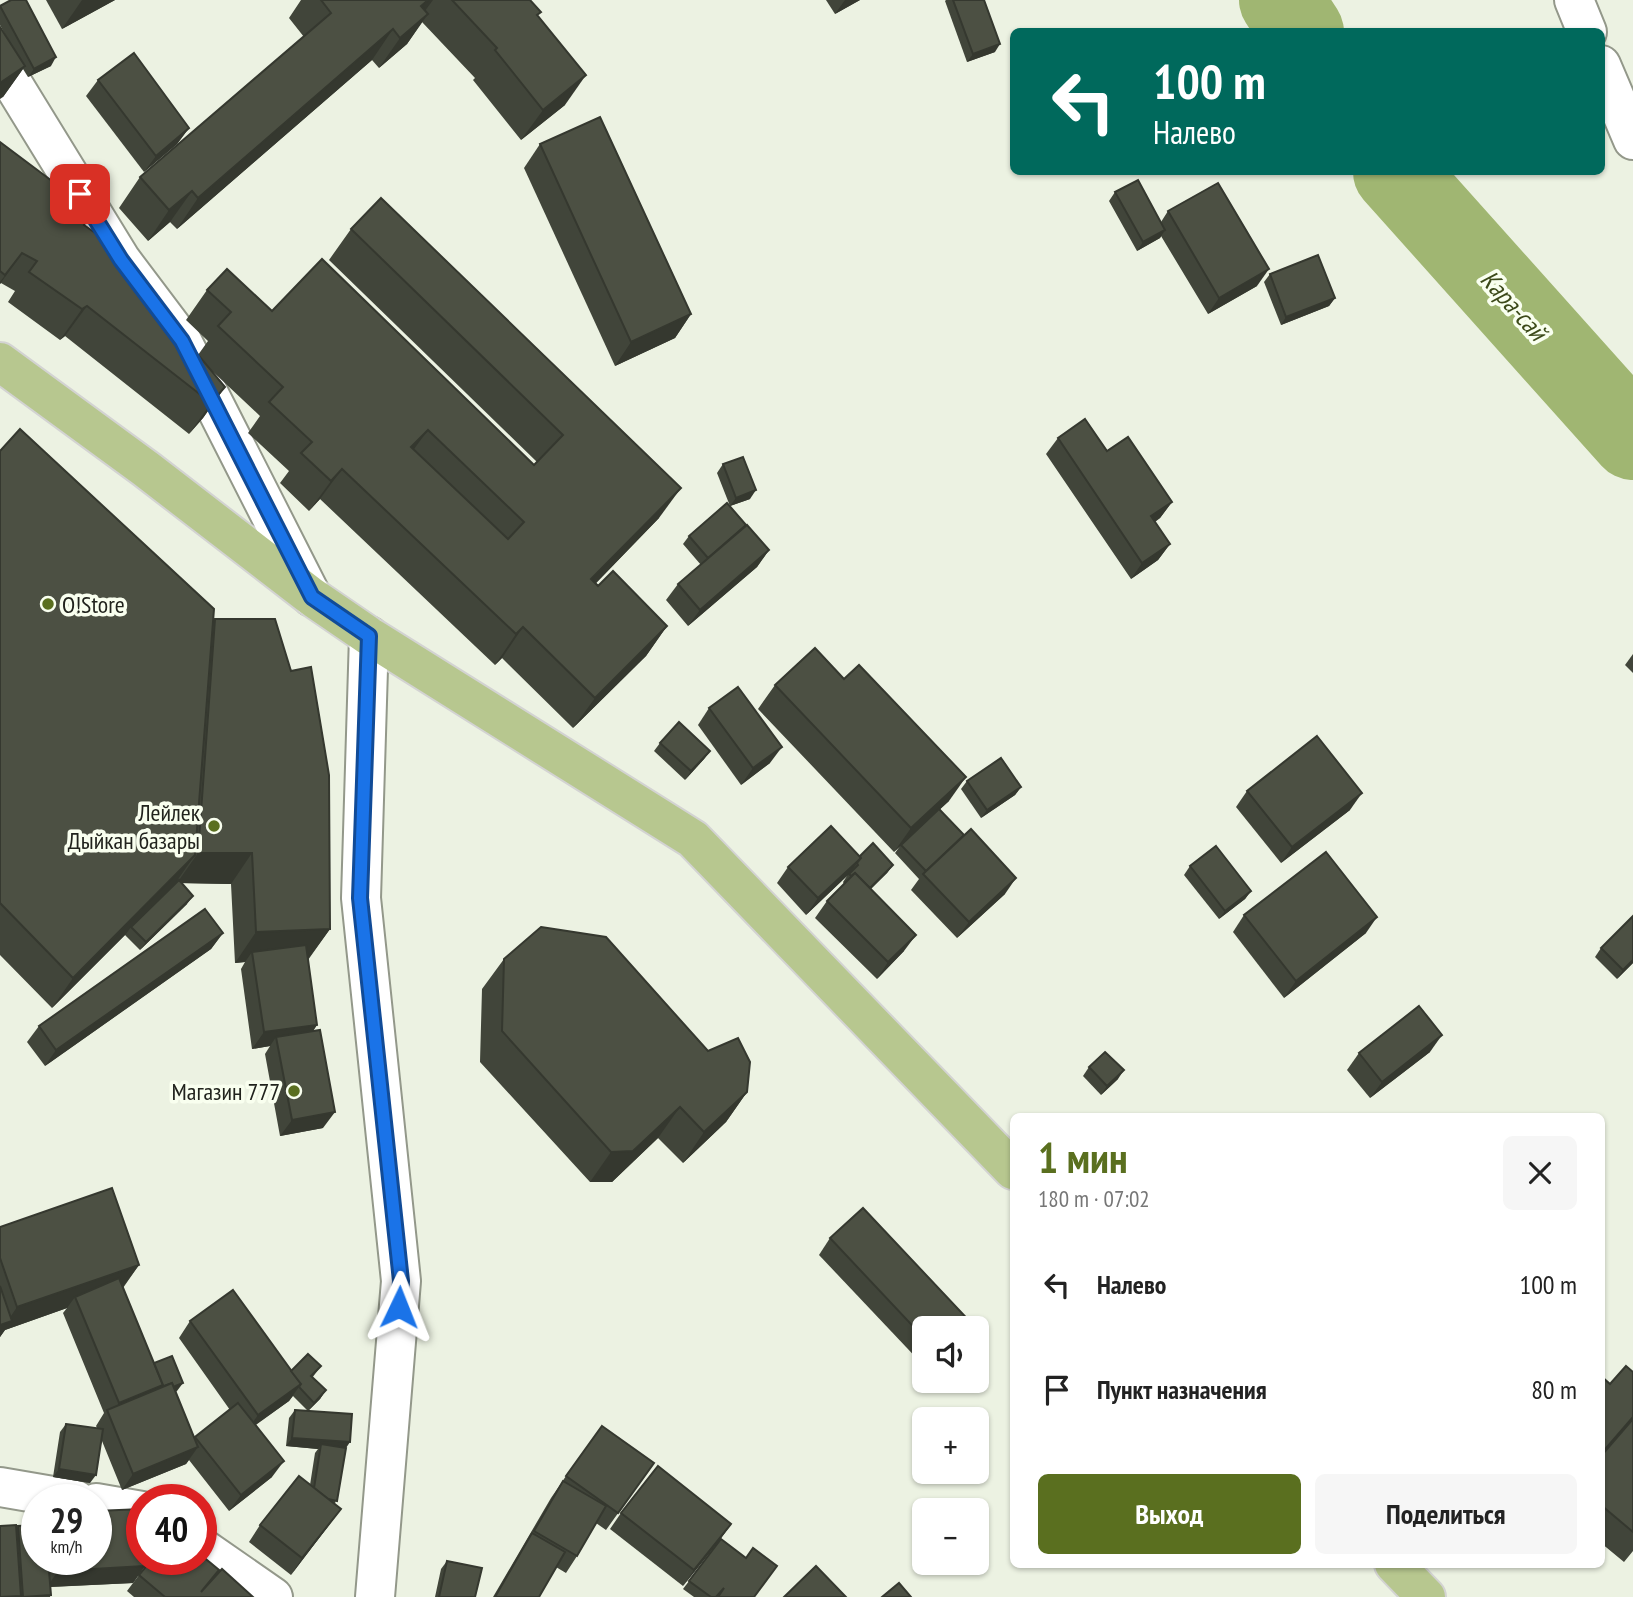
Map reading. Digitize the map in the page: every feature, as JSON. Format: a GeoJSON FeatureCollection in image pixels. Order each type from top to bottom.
{"type":"FeatureCollection","features":[{"type":"Feature","properties":{"kind":"main road"},"geometry":{"type":"LineString","coordinates":[[0,362],[146,468],[312,597],[369,636],[693,839],[1010,1167]]}},
{"type":"Feature","properties":{"kind":"main road"},"geometry":{"type":"LineString","coordinates":[[1398,1568],[1426,1597]]}},
{"type":"Feature","properties":{"kind":"street"},"geometry":{"type":"LineString","coordinates":[[1574,0],[1585,28]]}},
{"type":"Feature","properties":{"kind":"street"},"geometry":{"type":"LineString","coordinates":[[0,63],[121,260],[182,341],[312,597]]}},
{"type":"Feature","properties":{"kind":"street"},"geometry":{"type":"LineString","coordinates":[[1605,74],[1633,140]]}},
{"type":"Feature","properties":{"kind":"street"},"geometry":{"type":"LineString","coordinates":[[369,636],[360,898],[401,1281],[375,1597]]}},
{"type":"Feature","properties":{"kind":"street"},"geometry":{"type":"LineString","coordinates":[[0,1487],[21,1491]]}},
{"type":"Feature","properties":{"kind":"street"},"geometry":{"type":"LineString","coordinates":[[217,1559],[273,1597]]}},
{"type":"Feature","properties":{"kind":"building"},"geometry":{"type":"Polygon","coordinates":[[[11,0],[26,0],[56,57],[34,69],[0,6],[11,0]]]}},
{"type":"Feature","properties":{"kind":"building"},"geometry":{"type":"Polygon","coordinates":[[[321,0],[428,0],[421,6],[428,14],[400,38],[393,29],[198,198],[192,191],[169,210],[140,177],[331,13],[321,0]]]}},
{"type":"Feature","properties":{"kind":"building"},"geometry":{"type":"Polygon","coordinates":[[[452,0],[530,0],[541,12],[537,15],[586,75],[543,110],[495,50],[497,48],[452,0]]]}},
{"type":"Feature","properties":{"kind":"building"},"geometry":{"type":"Polygon","coordinates":[[[953,0],[984,0],[1000,44],[973,54],[953,0]]]}},
{"type":"Feature","properties":{"kind":"building"},"geometry":{"type":"Polygon","coordinates":[[[0,27],[25,66],[0,83],[0,27]]]}},
{"type":"Feature","properties":{"kind":"building"},"geometry":{"type":"Polygon","coordinates":[[[134,53],[189,128],[156,156],[98,80],[134,53]]]}},
{"type":"Feature","properties":{"kind":"building"},"geometry":{"type":"Polygon","coordinates":[[[600,117],[691,314],[631,342],[540,144],[600,117]]]}},
{"type":"Feature","properties":{"kind":"building"},"geometry":{"type":"Polygon","coordinates":[[[0,142],[68,193],[66,197],[90,215],[84,225],[98,235],[225,387],[211,403],[87,306],[82,309],[29,272],[37,261],[22,253],[5,275],[0,271],[0,142]]]}},
{"type":"Feature","properties":{"kind":"building"},"geometry":{"type":"Polygon","coordinates":[[[1138,180],[1165,230],[1143,242],[1115,192],[1138,180]]]}},
{"type":"Feature","properties":{"kind":"building"},"geometry":{"type":"Polygon","coordinates":[[[1218,183],[1269,269],[1219,298],[1168,211],[1218,183]]]}},
{"type":"Feature","properties":{"kind":"building"},"geometry":{"type":"Polygon","coordinates":[[[381,198],[681,488],[591,579],[598,586],[613,571],[667,626],[595,698],[523,627],[516,634],[342,469],[331,481],[301,453],[312,442],[269,402],[283,387],[218,326],[231,312],[207,290],[227,269],[272,311],[322,259],[534,465],[563,435],[351,229],[381,198]],[[428,430],[411,447],[508,539],[524,522],[428,430]]]}},
{"type":"Feature","properties":{"kind":"building"},"geometry":{"type":"Polygon","coordinates":[[[1318,255],[1335,298],[1286,317],[1270,274],[1318,255]]]}},
{"type":"Feature","properties":{"kind":"building"},"geometry":{"type":"Polygon","coordinates":[[[1085,419],[1107,451],[1128,437],[1172,502],[1151,516],[1170,544],[1142,563],[1058,438],[1085,419]]]}},
{"type":"Feature","properties":{"kind":"building"},"geometry":{"type":"Polygon","coordinates":[[[20,429],[214,609],[195,855],[73,978],[0,903],[0,451],[20,429]]]}},
{"type":"Feature","properties":{"kind":"building"},"geometry":{"type":"Polygon","coordinates":[[[743,457],[756,490],[736,498],[723,464],[743,457]]]}},
{"type":"Feature","properties":{"kind":"building"},"geometry":{"type":"Polygon","coordinates":[[[727,503],[746,525],[708,558],[689,536],[727,503]]]}},
{"type":"Feature","properties":{"kind":"building"},"geometry":{"type":"Polygon","coordinates":[[[747,525],[769,550],[700,610],[678,584],[747,525]]]}},
{"type":"Feature","properties":{"kind":"building"},"geometry":{"type":"Polygon","coordinates":[[[215,619],[275,619],[291,671],[311,667],[329,775],[330,929],[256,932],[252,853],[198,853],[215,619]]]}},
{"type":"Feature","properties":{"kind":"building"},"geometry":{"type":"Polygon","coordinates":[[[815,648],[844,679],[859,665],[966,777],[911,828],[775,685],[815,648]]]}},
{"type":"Feature","properties":{"kind":"building"},"geometry":{"type":"Polygon","coordinates":[[[738,687],[782,747],[753,768],[709,708],[738,687]]]}},
{"type":"Feature","properties":{"kind":"building"},"geometry":{"type":"Polygon","coordinates":[[[679,722],[710,751],[691,771],[660,743],[679,722]]]}},
{"type":"Feature","properties":{"kind":"building"},"geometry":{"type":"Polygon","coordinates":[[[1317,736],[1362,793],[1292,847],[1247,791],[1317,736]]]}},
{"type":"Feature","properties":{"kind":"building"},"geometry":{"type":"Polygon","coordinates":[[[1001,758],[1021,787],[987,810],[967,781],[1001,758]]]}},
{"type":"Feature","properties":{"kind":"building"},"geometry":{"type":"Polygon","coordinates":[[[939,809],[964,835],[926,871],[901,845],[939,809]]]}},
{"type":"Feature","properties":{"kind":"building"},"geometry":{"type":"Polygon","coordinates":[[[831,826],[861,858],[818,898],[788,867],[831,826]]]}},
{"type":"Feature","properties":{"kind":"building"},"geometry":{"type":"Polygon","coordinates":[[[971,829],[1016,878],[969,922],[923,874],[971,829]]]}},
{"type":"Feature","properties":{"kind":"building"},"geometry":{"type":"Polygon","coordinates":[[[873,843],[893,865],[870,888],[855,873],[851,876],[849,874],[858,865],[860,856],[873,843]]]}},
{"type":"Feature","properties":{"kind":"building"},"geometry":{"type":"Polygon","coordinates":[[[1216,846],[1251,891],[1225,911],[1190,866],[1216,846]]]}},
{"type":"Feature","properties":{"kind":"building"},"geometry":{"type":"Polygon","coordinates":[[[1326,852],[1377,917],[1296,981],[1244,915],[1326,852]]]}},
{"type":"Feature","properties":{"kind":"building"},"geometry":{"type":"Polygon","coordinates":[[[855,873],[916,935],[888,962],[827,901],[855,873]]]}},
{"type":"Feature","properties":{"kind":"building"},"geometry":{"type":"Polygon","coordinates":[[[179,880],[193,896],[146,942],[131,927],[179,880]]]}},
{"type":"Feature","properties":{"kind":"building"},"geometry":{"type":"Polygon","coordinates":[[[205,909],[223,933],[56,1050],[39,1026],[205,909]]]}},
{"type":"Feature","properties":{"kind":"building"},"geometry":{"type":"Polygon","coordinates":[[[1633,916],[1633,960],[1623,970],[1601,948],[1633,916]]]}},
{"type":"Feature","properties":{"kind":"building"},"geometry":{"type":"Polygon","coordinates":[[[541,927],[606,937],[708,1051],[738,1038],[750,1062],[747,1092],[704,1132],[680,1107],[633,1151],[611,1152],[502,1031],[504,959],[541,927]]]}},
{"type":"Feature","properties":{"kind":"building"},"geometry":{"type":"Polygon","coordinates":[[[306,945],[317,1025],[264,1032],[252,952],[306,945]]]}},
{"type":"Feature","properties":{"kind":"building"},"geometry":{"type":"Polygon","coordinates":[[[1419,1006],[1442,1035],[1382,1082],[1359,1053],[1419,1006]]]}},
{"type":"Feature","properties":{"kind":"building"},"geometry":{"type":"Polygon","coordinates":[[[320,1030],[335,1112],[292,1120],[276,1037],[320,1030]]]}},
{"type":"Feature","properties":{"kind":"building"},"geometry":{"type":"Polygon","coordinates":[[[1105,1052],[1124,1070],[1107,1086],[1089,1067],[1105,1052]]]}},
{"type":"Feature","properties":{"kind":"building"},"geometry":{"type":"Polygon","coordinates":[[[112,1188],[139,1265],[17,1307],[0,1258],[0,1227],[112,1188]]]}},
{"type":"Feature","properties":{"kind":"building"},"geometry":{"type":"Polygon","coordinates":[[[863,1208],[965,1316],[912,1316],[912,1325],[830,1238],[863,1208]]]}},
{"type":"Feature","properties":{"kind":"building"},"geometry":{"type":"Polygon","coordinates":[[[119,1278],[163,1385],[119,1403],[75,1297],[119,1278]]]}},
{"type":"Feature","properties":{"kind":"building"},"geometry":{"type":"Polygon","coordinates":[[[0,1286],[12,1321],[0,1325],[0,1286]]]}},
{"type":"Feature","properties":{"kind":"building"},"geometry":{"type":"Polygon","coordinates":[[[233,1290],[301,1384],[258,1415],[190,1321],[233,1290]]]}},
{"type":"Feature","properties":{"kind":"building"},"geometry":{"type":"Polygon","coordinates":[[[308,1354],[321,1366],[311,1376],[326,1390],[314,1403],[299,1387],[301,1384],[291,1371],[308,1354]]]}},
{"type":"Feature","properties":{"kind":"building"},"geometry":{"type":"Polygon","coordinates":[[[172,1356],[183,1383],[173,1387],[172,1383],[161,1387],[163,1385],[154,1363],[172,1356]]]}},
{"type":"Feature","properties":{"kind":"building"},"geometry":{"type":"Polygon","coordinates":[[[1626,1366],[1633,1372],[1633,1417],[1605,1449],[1605,1380],[1610,1384],[1626,1366]]]}},
{"type":"Feature","properties":{"kind":"building"},"geometry":{"type":"Polygon","coordinates":[[[172,1383],[198,1447],[133,1474],[107,1410],[172,1383]]]}},
{"type":"Feature","properties":{"kind":"building"},"geometry":{"type":"Polygon","coordinates":[[[238,1403],[284,1461],[241,1495],[195,1437],[238,1403]]]}},
{"type":"Feature","properties":{"kind":"building"},"geometry":{"type":"Polygon","coordinates":[[[295,1410],[352,1414],[350,1442],[292,1438],[295,1410]]]}},
{"type":"Feature","properties":{"kind":"building"},"geometry":{"type":"Polygon","coordinates":[[[1633,1419],[1633,1532],[1605,1508],[1605,1451],[1633,1419]]]}},
{"type":"Feature","properties":{"kind":"building"},"geometry":{"type":"Polygon","coordinates":[[[66,1424],[103,1429],[96,1475],[59,1469],[66,1424]]]}},
{"type":"Feature","properties":{"kind":"building"},"geometry":{"type":"Polygon","coordinates":[[[602,1426],[654,1463],[618,1513],[566,1476],[602,1426]]]}},
{"type":"Feature","properties":{"kind":"building"},"geometry":{"type":"Polygon","coordinates":[[[321,1444],[346,1448],[337,1501],[328,1499],[314,1488],[321,1444]]]}},
{"type":"Feature","properties":{"kind":"building"},"geometry":{"type":"Polygon","coordinates":[[[658,1466],[731,1524],[694,1570],[621,1513],[658,1466]]]}},
{"type":"Feature","properties":{"kind":"building"},"geometry":{"type":"Polygon","coordinates":[[[299,1476],[341,1509],[302,1558],[260,1525],[299,1476]]]}},
{"type":"Feature","properties":{"kind":"building"},"geometry":{"type":"Polygon","coordinates":[[[563,1481],[606,1506],[577,1556],[534,1531],[563,1481]]]}},
{"type":"Feature","properties":{"kind":"building"},"geometry":{"type":"Polygon","coordinates":[[[112,1510],[126,1510],[126,1567],[112,1568],[112,1510]]]}},
{"type":"Feature","properties":{"kind":"building"},"geometry":{"type":"Polygon","coordinates":[[[16,1525],[21,1596],[0,1597],[0,1526],[16,1525]]]}},
{"type":"Feature","properties":{"kind":"building"},"geometry":{"type":"Polygon","coordinates":[[[18,1526],[21,1526],[21,1569],[18,1526]]]}},
{"type":"Feature","properties":{"kind":"building"},"geometry":{"type":"Polygon","coordinates":[[[532,1533],[565,1552],[539,1597],[495,1597],[532,1533]]]}},
{"type":"Feature","properties":{"kind":"building"},"geometry":{"type":"Polygon","coordinates":[[[721,1539],[746,1558],[753,1548],[777,1566],[754,1597],[718,1597],[724,1588],[716,1597],[711,1597],[689,1581],[721,1539]]]}},
{"type":"Feature","properties":{"kind":"building"},"geometry":{"type":"Polygon","coordinates":[[[447,1561],[482,1568],[475,1597],[439,1597],[447,1561]]]}},
{"type":"Feature","properties":{"kind":"building"},"geometry":{"type":"Polygon","coordinates":[[[816,1566],[846,1597],[784,1597],[816,1566]]]}},
{"type":"Feature","properties":{"kind":"building"},"geometry":{"type":"Polygon","coordinates":[[[222,1569],[253,1597],[165,1597],[139,1575],[215,1575],[201,1592],[222,1569]]]}},
{"type":"Feature","properties":{"kind":"building"},"geometry":{"type":"Polygon","coordinates":[[[21,1575],[49,1575],[51,1595],[23,1597],[21,1575]]]}},
{"type":"Feature","properties":{"kind":"building"},"geometry":{"type":"Polygon","coordinates":[[[899,1583],[911,1597],[882,1597],[899,1583]]]}},
{"type":"Feature","properties":{"kind":"waterway","name":"Кара-сай"},"geometry":{"type":"LineString","coordinates":[[1281,0],[1299,28]]}},
{"type":"Feature","properties":{"kind":"waterway","name":"Кара-сай"},"geometry":{"type":"LineString","coordinates":[[1398,175],[1633,438]]}},
{"type":"Feature","properties":{"kind":"place","name":"O!Store"},"geometry":{"type":"Point","coordinates":[48,604]}},
{"type":"Feature","properties":{"kind":"place","name":"Лейлек Дыйкан базары"},"geometry":{"type":"Point","coordinates":[214,826]}},
{"type":"Feature","properties":{"kind":"place","name":"Магазин 777"},"geometry":{"type":"Point","coordinates":[294,1091]}},
{"type":"Feature","properties":{"kind":"route"},"geometry":{"type":"LineString","coordinates":[[80,194],[121,260],[182,341],[312,597],[369,636],[360,898],[401,1281],[399,1307]]}}]}
